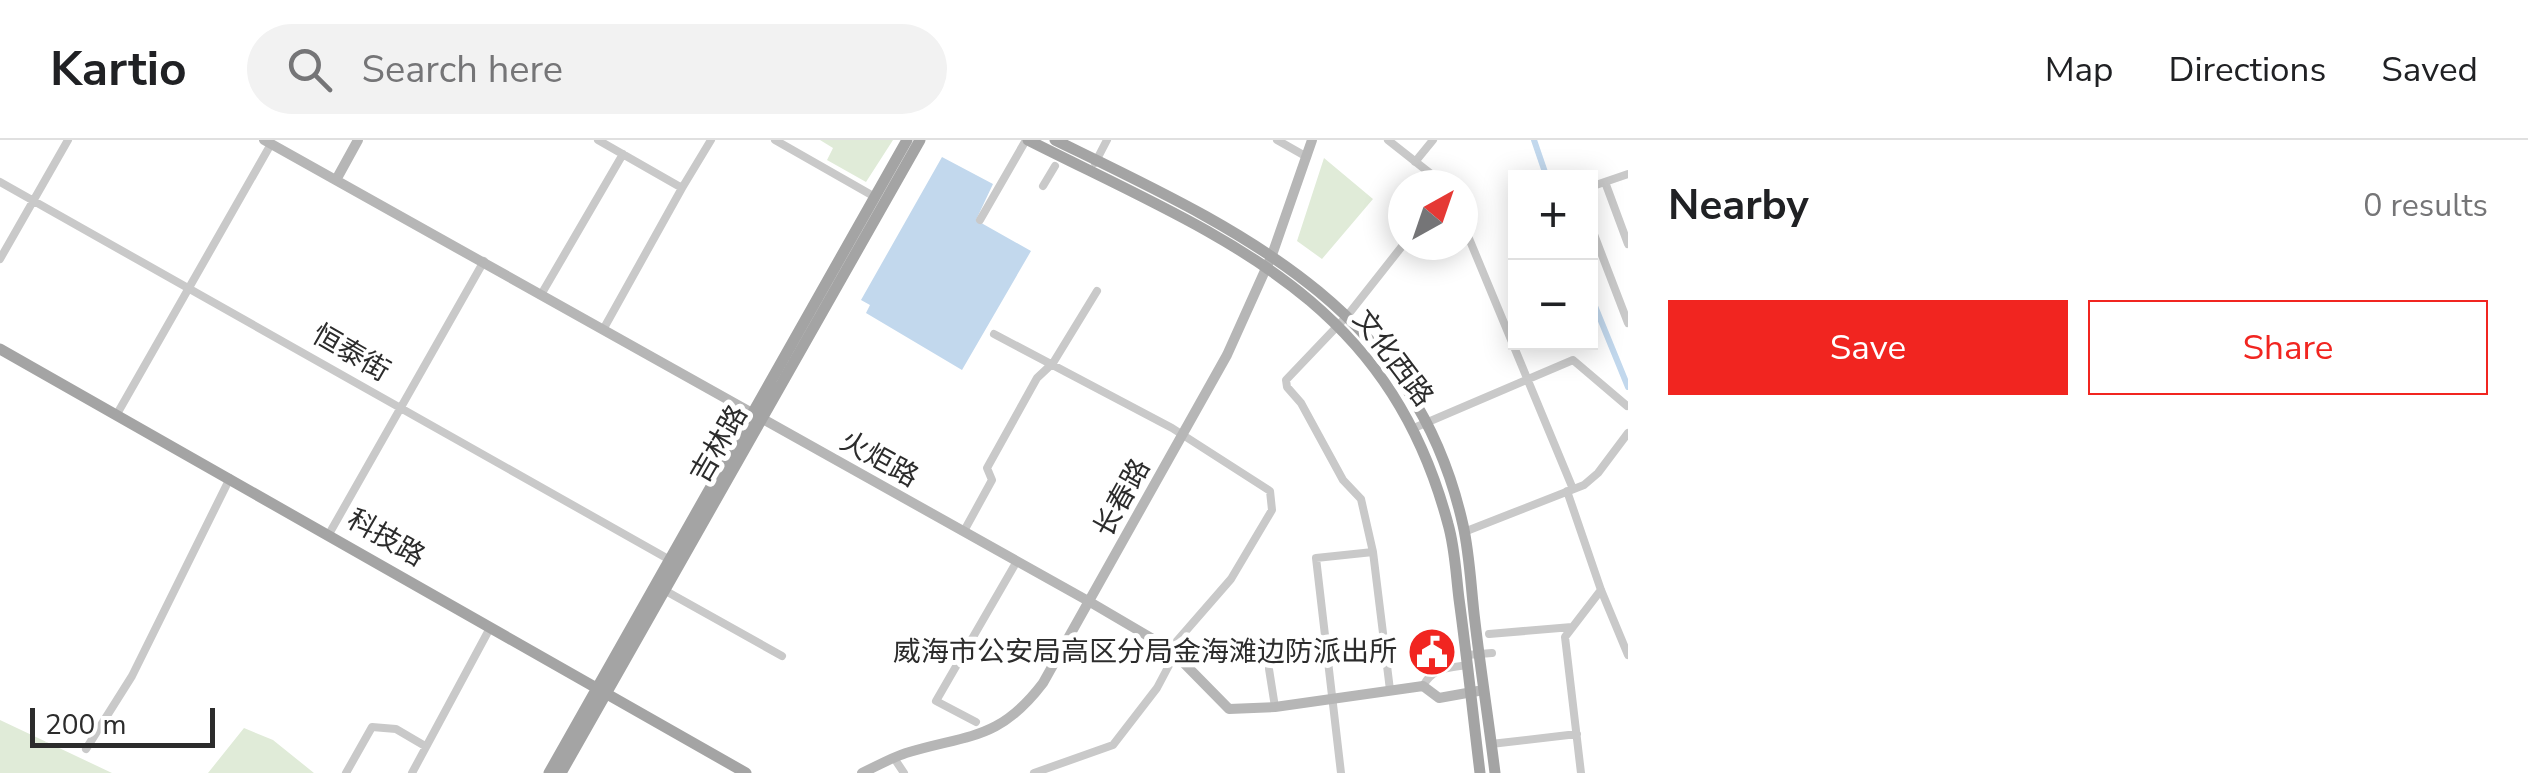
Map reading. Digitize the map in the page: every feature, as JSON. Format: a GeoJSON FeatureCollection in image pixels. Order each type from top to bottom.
{"type":"FeatureCollection","features":[{"type":"Feature","properties":{"kind":"main road"},"geometry":{"type":"LineString","coordinates":[[336,180],[358,140]]}},
{"type":"Feature","properties":{"kind":"main road","name":"吉林路"},"geometry":{"type":"LineString","coordinates":[[880,199],[907,140]]}},
{"type":"Feature","properties":{"kind":"main road","name":"吉林路"},"geometry":{"type":"LineString","coordinates":[[562,773],[602,690],[674,562],[880,199],[920,140]]}},
{"type":"Feature","properties":{"kind":"main road","name":"文化西路"},"geometry":{"type":"LineString","coordinates":[[1027,140],[1157,190],[1269,261],[1310,281],[1343,321],[1414,428],[1450,533],[1476,657]]}},
{"type":"Feature","properties":{"kind":"main road","name":"文化西路"},"geometry":{"type":"LineString","coordinates":[[1055,140],[1093,166]]}},
{"type":"Feature","properties":{"kind":"main road","name":"长春路"},"geometry":{"type":"LineString","coordinates":[[862,773],[894,758],[977,736],[1016,713],[1044,683],[1227,355],[1269,261],[1312,140]]}},
{"type":"Feature","properties":{"kind":"main road","name":"火炬路"},"geometry":{"type":"LineString","coordinates":[[268,142],[1090,602],[1172,652],[1229,709],[1275,707],[1422,686],[1439,698],[1477,691]]}},
{"type":"Feature","properties":{"kind":"main road","name":"文化西路"},"geometry":{"type":"LineString","coordinates":[[1343,321],[1400,379],[1427,422],[1452,485],[1464,532],[1476,657],[1480,773]]}},
{"type":"Feature","properties":{"kind":"main road","name":"科技路"},"geometry":{"type":"LineString","coordinates":[[0,348],[746,773]]}},
{"type":"Feature","properties":{"kind":"main road","name":"吉林路"},"geometry":{"type":"LineString","coordinates":[[549,773],[664,590],[674,562]]}},
{"type":"Feature","properties":{"kind":"main road","name":"文化西路"},"geometry":{"type":"LineString","coordinates":[[1477,691],[1494,773]]}},
{"type":"Feature","properties":{"kind":"street"},"geometry":{"type":"LineString","coordinates":[[0,259],[68,140]]}},
{"type":"Feature","properties":{"kind":"street"},"geometry":{"type":"LineString","coordinates":[[598,140],[682,188]]}},
{"type":"Feature","properties":{"kind":"street"},"geometry":{"type":"LineString","coordinates":[[604,328],[711,140]]}},
{"type":"Feature","properties":{"kind":"street"},"geometry":{"type":"LineString","coordinates":[[775,140],[880,199]]}},
{"type":"Feature","properties":{"kind":"street"},"geometry":{"type":"LineString","coordinates":[[980,220],[1027,140]]}},
{"type":"Feature","properties":{"kind":"street"},"geometry":{"type":"LineString","coordinates":[[1093,166],[1107,140]]}},
{"type":"Feature","properties":{"kind":"street"},"geometry":{"type":"LineString","coordinates":[[1277,140],[1307,157]]}},
{"type":"Feature","properties":{"kind":"street"},"geometry":{"type":"LineString","coordinates":[[1388,140],[1425,170]]}},
{"type":"Feature","properties":{"kind":"street"},"geometry":{"type":"LineString","coordinates":[[1415,162],[1433,140]]}},
{"type":"Feature","properties":{"kind":"street"},"geometry":{"type":"LineString","coordinates":[[117,414],[268,142]]}},
{"type":"Feature","properties":{"kind":"street"},"geometry":{"type":"LineString","coordinates":[[542,293],[623,154]]}},
{"type":"Feature","properties":{"kind":"street"},"geometry":{"type":"LineString","coordinates":[[1043,186],[1055,166]]}},
{"type":"Feature","properties":{"kind":"street"},"geometry":{"type":"LineString","coordinates":[[1598,185],[1628,174]]}},
{"type":"Feature","properties":{"kind":"street","name":"恒泰街"},"geometry":{"type":"LineString","coordinates":[[0,182],[674,562]]}},
{"type":"Feature","properties":{"kind":"street"},"geometry":{"type":"LineString","coordinates":[[1604,182],[1628,244]]}},
{"type":"Feature","properties":{"kind":"street"},"geometry":{"type":"LineString","coordinates":[[1598,245],[1628,322]]}},
{"type":"Feature","properties":{"kind":"street"},"geometry":{"type":"LineString","coordinates":[[1390,690],[1373,552],[1361,499],[1343,480],[1286,380],[1343,321],[1391,260]]}},
{"type":"Feature","properties":{"kind":"street"},"geometry":{"type":"LineString","coordinates":[[1478,260],[1570,490],[1601,590],[1628,656]]}},
{"type":"Feature","properties":{"kind":"street"},"geometry":{"type":"LineString","coordinates":[[329,534],[484,261]]}},
{"type":"Feature","properties":{"kind":"street"},"geometry":{"type":"LineString","coordinates":[[964,531],[992,480],[987,468],[1037,378],[1053,363],[1097,291]]}},
{"type":"Feature","properties":{"kind":"street"},"geometry":{"type":"LineString","coordinates":[[994,334],[1053,363],[1263,483],[1274,502],[1231,580],[1172,652],[1157,688],[1114,745],[1034,773]]}},
{"type":"Feature","properties":{"kind":"street"},"geometry":{"type":"LineString","coordinates":[[1414,428],[1572,360],[1627,406]]}},
{"type":"Feature","properties":{"kind":"street"},"geometry":{"type":"LineString","coordinates":[[1450,533],[1464,532],[1570,490],[1598,473],[1628,432]]}},
{"type":"Feature","properties":{"kind":"street"},"geometry":{"type":"LineString","coordinates":[[86,749],[132,676],[230,478]]}},
{"type":"Feature","properties":{"kind":"street"},"geometry":{"type":"LineString","coordinates":[[1341,773],[1316,558],[1373,552]]}},
{"type":"Feature","properties":{"kind":"street"},"geometry":{"type":"LineString","coordinates":[[976,722],[936,700],[1017,561]]}},
{"type":"Feature","properties":{"kind":"street"},"geometry":{"type":"LineString","coordinates":[[664,590],[782,656]]}},
{"type":"Feature","properties":{"kind":"street"},"geometry":{"type":"LineString","coordinates":[[1581,773],[1564,637],[1601,590]]}},
{"type":"Feature","properties":{"kind":"street"},"geometry":{"type":"LineString","coordinates":[[1490,634],[1572,627]]}},
{"type":"Feature","properties":{"kind":"street"},"geometry":{"type":"LineString","coordinates":[[412,773],[490,628]]}},
{"type":"Feature","properties":{"kind":"street"},"geometry":{"type":"LineString","coordinates":[[1422,686],[1438,670],[1476,657]]}},
{"type":"Feature","properties":{"kind":"street"},"geometry":{"type":"LineString","coordinates":[[1269,669],[1275,707]]}},
{"type":"Feature","properties":{"kind":"street"},"geometry":{"type":"LineString","coordinates":[[346,773],[372,727],[396,729],[425,746]]}},
{"type":"Feature","properties":{"kind":"street"},"geometry":{"type":"LineString","coordinates":[[1477,746],[1577,734]]}},
{"type":"Feature","properties":{"kind":"street"},"geometry":{"type":"LineString","coordinates":[[894,758],[904,773]]}},
{"type":"Feature","properties":{"kind":"green space"},"geometry":{"type":"Polygon","coordinates":[[[820,140],[893,140],[866,182],[827,160],[833,148],[820,140]]]}},
{"type":"Feature","properties":{"kind":"green space"},"geometry":{"type":"Polygon","coordinates":[[[1324,158],[1373,199],[1322,259],[1297,241],[1324,158]]]}},
{"type":"Feature","properties":{"kind":"green space"},"geometry":{"type":"Polygon","coordinates":[[[0,720],[112,773],[0,773],[0,720]]]}},
{"type":"Feature","properties":{"kind":"green space"},"geometry":{"type":"Polygon","coordinates":[[[244,728],[273,740],[314,773],[208,773],[244,728]]]}},
{"type":"Feature","properties":{"kind":"water"},"geometry":{"type":"Polygon","coordinates":[[[942,157],[993,184],[976,220],[1031,251],[962,370],[866,313],[870,305],[861,300],[942,157]]]}},
{"type":"Feature","properties":{"kind":"waterway"},"geometry":{"type":"LineString","coordinates":[[1534,140],[1544,170]]}},
{"type":"Feature","properties":{"kind":"waterway"},"geometry":{"type":"LineString","coordinates":[[1598,314],[1628,387]]}},
{"type":"Feature","properties":{"kind":"place","name":"威海市公安局高区分局金海滩边防派出所"},"geometry":{"type":"Point","coordinates":[1432,652]}}]}
